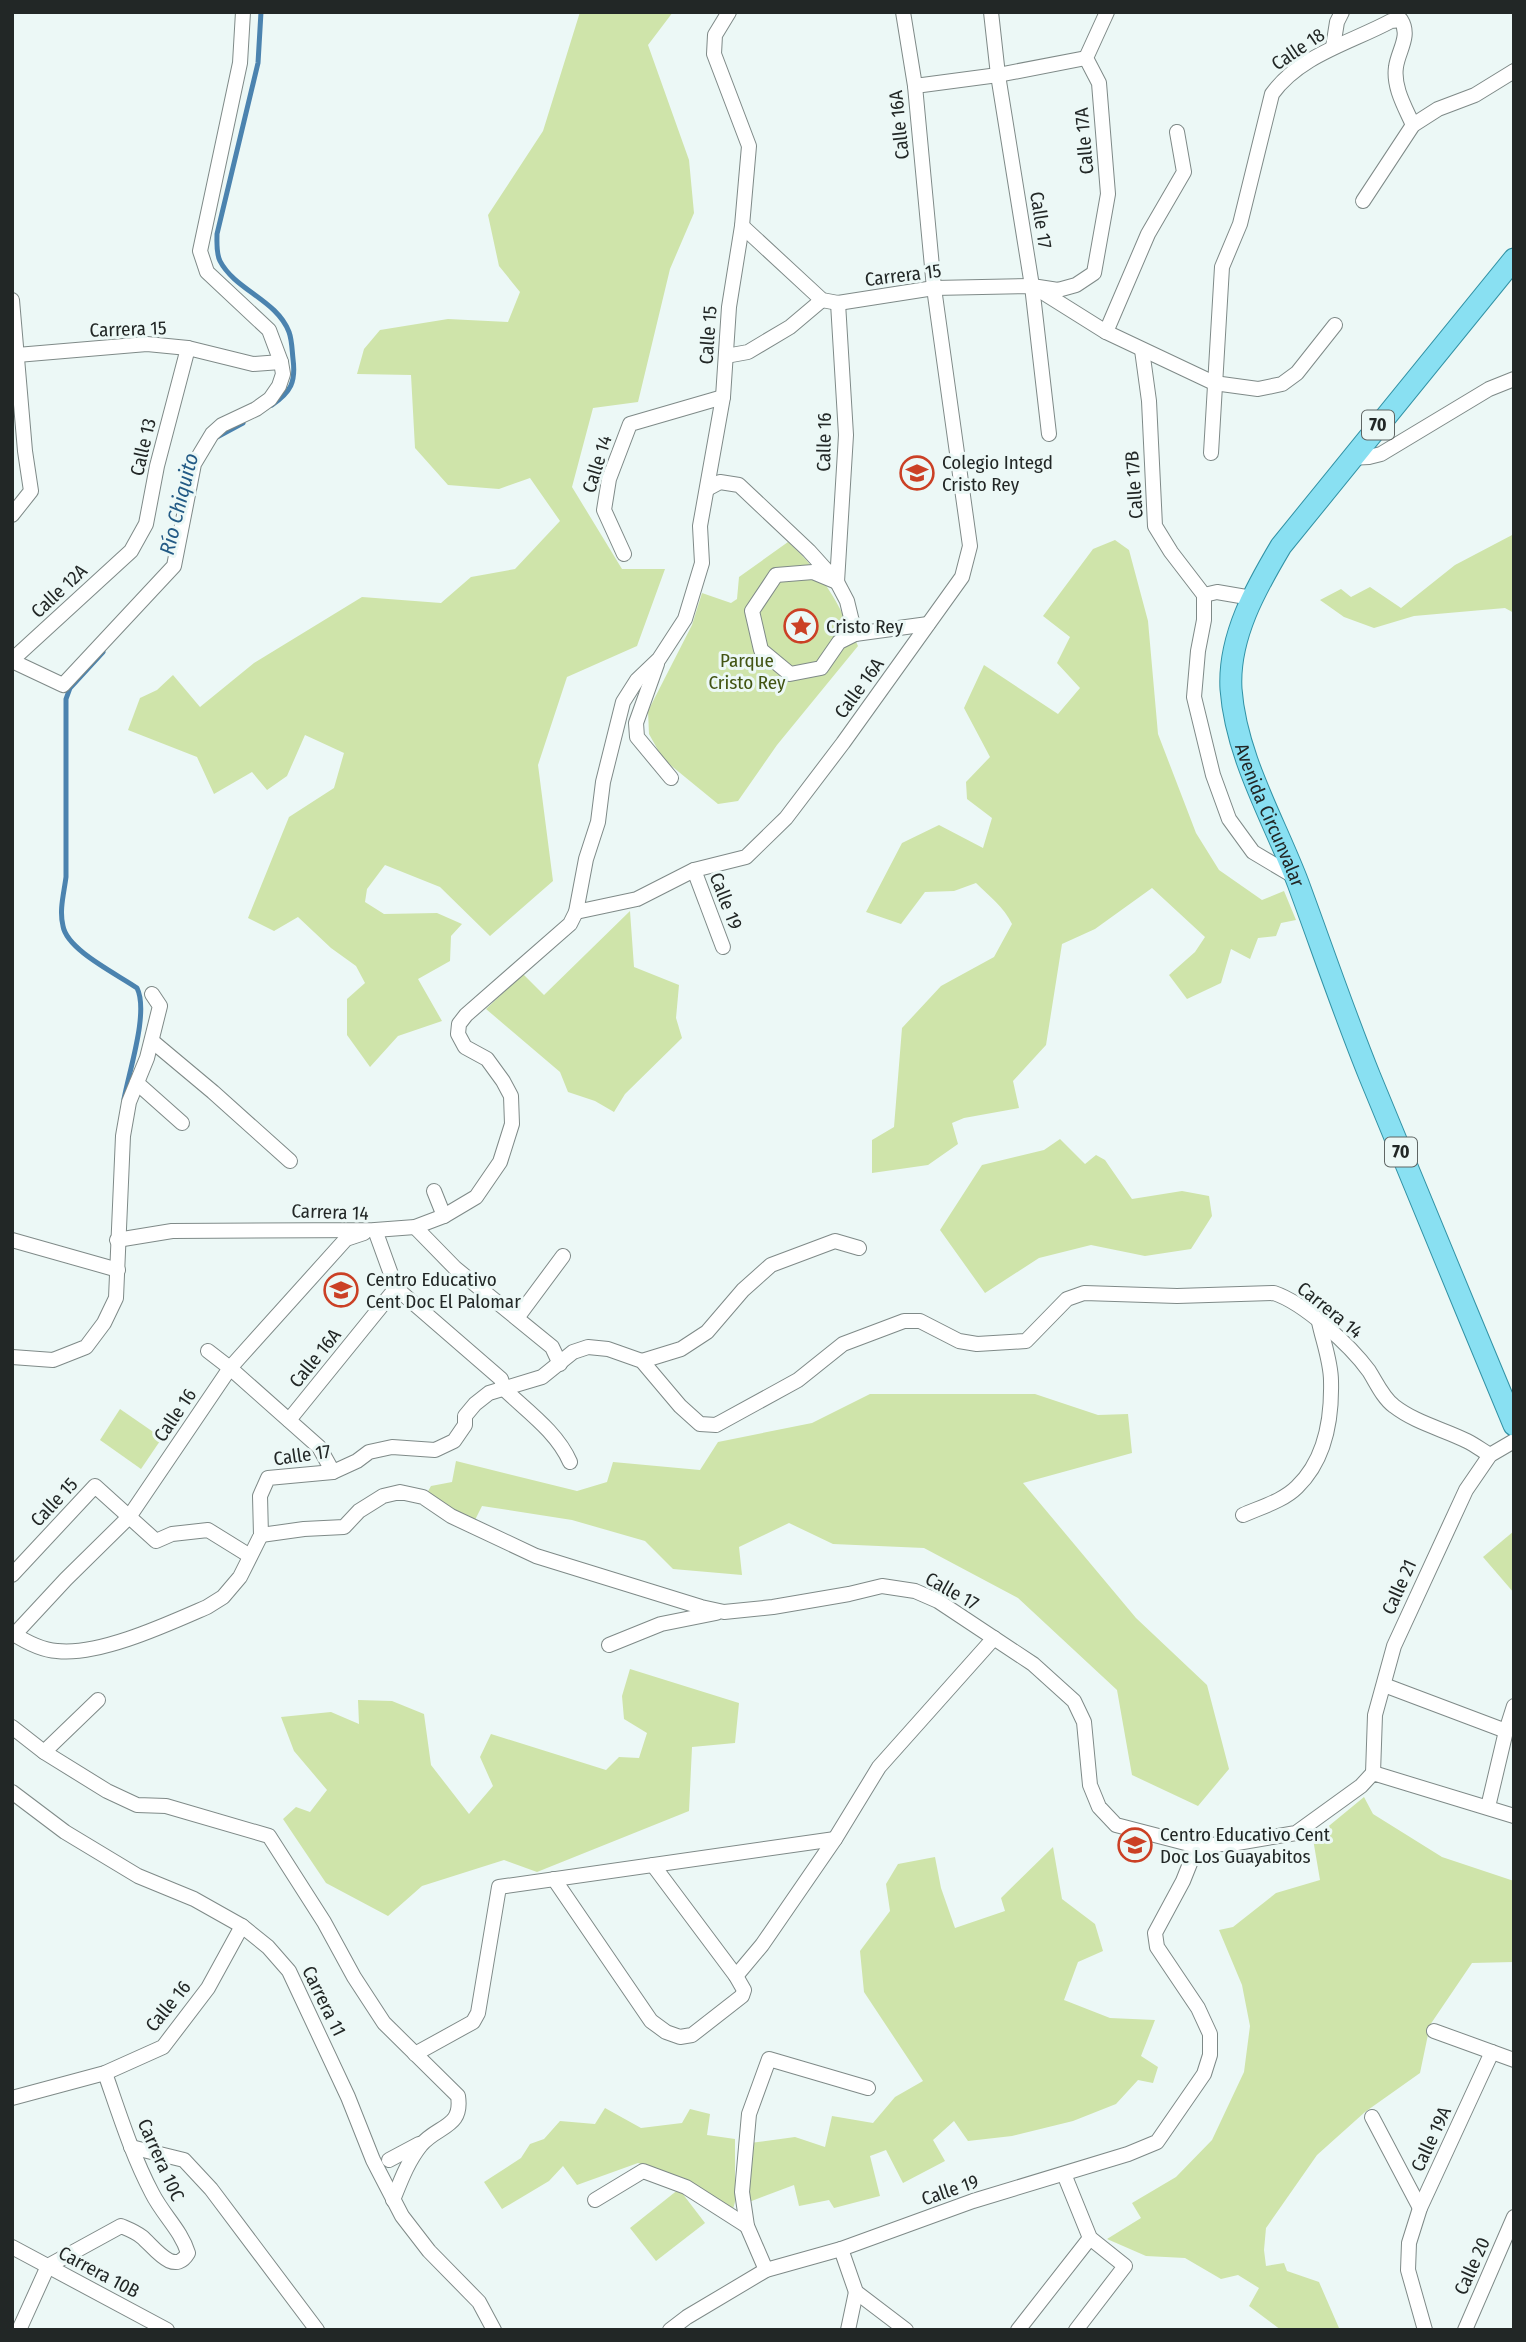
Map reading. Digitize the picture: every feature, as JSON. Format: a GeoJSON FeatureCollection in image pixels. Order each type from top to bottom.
{"type":"FeatureCollection","features":[{"type":"Feature","properties":{"kind":"main road","name":"Avenida Circunvalar"},"geometry":{"type":"LineString","coordinates":[[1514,258],[1281,546],[1252,598],[1240,627],[1233,658],[1231,686],[1234,711],[1258,788],[1295,877],[1369,1075],[1514,1424]]}},
{"type":"Feature","properties":{"kind":"street"},"geometry":{"type":"LineString","coordinates":[[12,660],[63,685],[174,566],[194,464],[212,434],[222,425],[256,409],[270,399],[279,386],[283,374],[281,362],[269,330],[207,272],[200,251],[240,64],[243,12]]}},
{"type":"Feature","properties":{"kind":"street","name":"Calle 15"},"geometry":{"type":"LineString","coordinates":[[659,659],[685,619],[702,563],[700,526],[723,397],[729,307],[743,226],[749,146],[715,54],[715,35],[729,12]]}},
{"type":"Feature","properties":{"kind":"street","name":"Calle 16A"},"geometry":{"type":"LineString","coordinates":[[576,912],[637,899],[694,870],[746,857],[786,818],[962,577],[970,546],[934,288],[915,86],[902,12]]}},
{"type":"Feature","properties":{"kind":"street","name":"Calle 17"},"geometry":{"type":"LineString","coordinates":[[991,12],[998,75],[1032,286],[1049,434]]}},
{"type":"Feature","properties":{"kind":"street"},"geometry":{"type":"LineString","coordinates":[[915,86],[998,75],[1086,58],[1107,12]]}},
{"type":"Feature","properties":{"kind":"street"},"geometry":{"type":"LineString","coordinates":[[1333,47],[1337,22],[1342,12]]}},
{"type":"Feature","properties":{"kind":"street","name":"Calle 18"},"geometry":{"type":"LineString","coordinates":[[1211,453],[1222,267],[1240,224],[1272,94],[1283,78],[1333,47],[1391,21],[1401,20],[1406,34],[1395,68],[1398,92],[1413,125]]}},
{"type":"Feature","properties":{"kind":"street","name":"Calle 17A"},"geometry":{"type":"LineString","coordinates":[[1086,58],[1099,83],[1108,194],[1094,273]]}},
{"type":"Feature","properties":{"kind":"street"},"geometry":{"type":"LineString","coordinates":[[1363,201],[1413,125],[1438,109],[1475,95],[1514,71]]}},
{"type":"Feature","properties":{"kind":"street"},"geometry":{"type":"LineString","coordinates":[[1106,332],[1148,234],[1184,172],[1177,132]]}},
{"type":"Feature","properties":{"kind":"street"},"geometry":{"type":"LineString","coordinates":[[726,356],[748,352],[790,327],[822,300],[743,226]]}},
{"type":"Feature","properties":{"kind":"street","name":"Carrera 15"},"geometry":{"type":"LineString","coordinates":[[822,300],[838,303],[934,288],[1032,286],[1058,290],[1076,285],[1094,273]]}},
{"type":"Feature","properties":{"kind":"street"},"geometry":{"type":"LineString","coordinates":[[1032,286],[1106,332],[1214,383],[1258,389],[1282,384],[1297,373],[1335,326]]}},
{"type":"Feature","properties":{"kind":"street"},"geometry":{"type":"LineString","coordinates":[[12,300],[31,491],[12,515]]}},
{"type":"Feature","properties":{"kind":"street","name":"Calle 16"},"geometry":{"type":"LineString","coordinates":[[837,582],[846,435],[838,303]]}},
{"type":"Feature","properties":{"kind":"street","name":"Carrera 15"},"geometry":{"type":"LineString","coordinates":[[15,350],[147,344],[188,348],[253,364],[281,362]]}},
{"type":"Feature","properties":{"kind":"street","name":"Calle 13"},"geometry":{"type":"LineString","coordinates":[[131,551],[146,524],[157,466],[188,348]]}},
{"type":"Feature","properties":{"kind":"street","name":"Calle 17B"},"geometry":{"type":"LineString","coordinates":[[1142,350],[1149,401],[1155,526],[1204,595]]}},
{"type":"Feature","properties":{"kind":"street"},"geometry":{"type":"LineString","coordinates":[[1350,458],[1381,454],[1489,389],[1514,379]]}},
{"type":"Feature","properties":{"kind":"street","name":"Calle 14"},"geometry":{"type":"LineString","coordinates":[[624,554],[604,510],[609,479],[630,424],[723,397]]}},
{"type":"Feature","properties":{"kind":"street"},"geometry":{"type":"LineString","coordinates":[[707,489],[720,482],[739,485],[809,551],[837,582],[847,601],[855,634]]}},
{"type":"Feature","properties":{"kind":"street","name":"Calle 12A"},"geometry":{"type":"LineString","coordinates":[[12,660],[131,551]]}},
{"type":"Feature","properties":{"kind":"street"},"geometry":{"type":"LineString","coordinates":[[837,582],[813,572],[776,575],[752,611],[761,650],[790,674],[821,668],[839,642],[855,634],[928,625]]}},
{"type":"Feature","properties":{"kind":"street"},"geometry":{"type":"LineString","coordinates":[[1252,598],[1217,592],[1204,595],[1204,620],[1194,697],[1213,775],[1229,819],[1253,852],[1295,877]]}},
{"type":"Feature","properties":{"kind":"street"},"geometry":{"type":"LineString","coordinates":[[659,659],[636,723],[637,737],[671,778]]}},
{"type":"Feature","properties":{"kind":"street"},"geometry":{"type":"LineString","coordinates":[[375,1230],[415,1227],[444,1216],[476,1197],[500,1162],[512,1124],[511,1096],[486,1059],[465,1046],[458,1034],[459,1024],[570,924],[576,912],[586,859],[598,822],[603,782],[623,702],[638,680],[659,659]]}},
{"type":"Feature","properties":{"kind":"street","name":"Calle 19"},"geometry":{"type":"LineString","coordinates":[[694,870],[723,947]]}},
{"type":"Feature","properties":{"kind":"street"},"geometry":{"type":"LineString","coordinates":[[12,1357],[53,1360],[86,1347],[104,1323],[116,1298],[122,1136],[129,1102],[152,1041],[160,1006],[152,994]]}},
{"type":"Feature","properties":{"kind":"street"},"geometry":{"type":"LineString","coordinates":[[152,1041],[290,1161]]}},
{"type":"Feature","properties":{"kind":"street"},"geometry":{"type":"LineString","coordinates":[[137,1083],[182,1123]]}},
{"type":"Feature","properties":{"kind":"street"},"geometry":{"type":"LineString","coordinates":[[434,1191],[444,1216]]}},
{"type":"Feature","properties":{"kind":"street"},"geometry":{"type":"LineString","coordinates":[[415,1227],[456,1268],[552,1347],[560,1364]]}},
{"type":"Feature","properties":{"kind":"street","name":"Calle 16"},"geometry":{"type":"LineString","coordinates":[[13,1634],[129,1517],[230,1368],[346,1239],[375,1230]]}},
{"type":"Feature","properties":{"kind":"street","name":"Carrera 14"},"geometry":{"type":"LineString","coordinates":[[117,1240],[172,1231],[375,1230],[397,1288],[500,1379],[504,1389],[555,1437],[570,1462]]}},
{"type":"Feature","properties":{"kind":"street"},"geometry":{"type":"LineString","coordinates":[[12,1240],[118,1270]]}},
{"type":"Feature","properties":{"kind":"street"},"geometry":{"type":"LineString","coordinates":[[642,1361],[681,1349],[707,1332],[743,1290],[771,1265],[835,1241],[859,1248]]}},
{"type":"Feature","properties":{"kind":"street"},"geometry":{"type":"LineString","coordinates":[[517,1318],[563,1256]]}},
{"type":"Feature","properties":{"kind":"street","name":"Calle 16A"},"geometry":{"type":"LineString","coordinates":[[289,1420],[397,1288]]}},
{"type":"Feature","properties":{"kind":"street","name":"Carrera 14"},"geometry":{"type":"LineString","coordinates":[[642,1361],[680,1406],[700,1424],[716,1425],[798,1380],[843,1344],[904,1321],[920,1321],[958,1341],[977,1344],[1026,1341],[1067,1299],[1084,1293],[1177,1296],[1274,1293],[1300,1306],[1347,1346],[1392,1405],[1490,1455]]}},
{"type":"Feature","properties":{"kind":"street"},"geometry":{"type":"LineString","coordinates":[[1243,1515],[1298,1487],[1318,1459],[1328,1428],[1331,1379],[1319,1322]]}},
{"type":"Feature","properties":{"kind":"street","name":"Calle 17"},"geometry":{"type":"LineString","coordinates":[[13,1634],[28,1643],[58,1651],[96,1648],[195,1612],[223,1597],[240,1577],[261,1535],[260,1496],[268,1478],[332,1472],[357,1461],[369,1452],[392,1447],[435,1450],[454,1441],[465,1425],[465,1416],[489,1393],[542,1377],[573,1352],[588,1347],[608,1349],[642,1361]]}},
{"type":"Feature","properties":{"kind":"street"},"geometry":{"type":"LineString","coordinates":[[208,1351],[319,1447],[332,1472]]}},
{"type":"Feature","properties":{"kind":"street","name":"Calle 21"},"geometry":{"type":"LineString","coordinates":[[1373,1773],[1375,1715],[1394,1646],[1466,1490],[1490,1455],[1514,1441]]}},
{"type":"Feature","properties":{"kind":"street","name":"Calle 15"},"geometry":{"type":"LineString","coordinates":[[12,1575],[95,1486],[129,1517]]}},
{"type":"Feature","properties":{"kind":"street","name":"Calle 17"},"geometry":{"type":"LineString","coordinates":[[261,1535],[344,1527],[359,1511],[383,1496],[400,1492],[423,1497],[451,1516],[536,1556],[724,1612],[808,1602],[882,1586],[915,1591],[938,1601],[1033,1664],[1074,1701],[1084,1722],[1090,1785],[1098,1807],[1116,1825],[1198,1846],[1237,1843],[1296,1833],[1361,1786],[1373,1773]]}},
{"type":"Feature","properties":{"kind":"street"},"geometry":{"type":"LineString","coordinates":[[129,1517],[156,1541],[172,1534],[208,1530],[250,1556]]}},
{"type":"Feature","properties":{"kind":"street"},"geometry":{"type":"LineString","coordinates":[[609,1645],[661,1623],[724,1612]]}},
{"type":"Feature","properties":{"kind":"street"},"geometry":{"type":"LineString","coordinates":[[736,1976],[762,1945],[835,1839],[879,1767],[994,1638]]}},
{"type":"Feature","properties":{"kind":"street"},"geometry":{"type":"LineString","coordinates":[[1384,1685],[1506,1731]]}},
{"type":"Feature","properties":{"kind":"street"},"geometry":{"type":"LineString","coordinates":[[44,1752],[98,1700]]}},
{"type":"Feature","properties":{"kind":"street"},"geometry":{"type":"LineString","coordinates":[[1488,1807],[1514,1706]]}},
{"type":"Feature","properties":{"kind":"street"},"geometry":{"type":"LineString","coordinates":[[12,1727],[44,1752],[107,1791],[137,1805],[166,1805],[269,1836],[384,2023],[458,2096],[460,2108],[455,2120],[423,2142],[389,2160]]}},
{"type":"Feature","properties":{"kind":"street"},"geometry":{"type":"LineString","coordinates":[[1373,1773],[1514,1816]]}},
{"type":"Feature","properties":{"kind":"street","name":"Carrera 11"},"geometry":{"type":"LineString","coordinates":[[12,1792],[65,1832],[138,1876],[194,1899],[242,1926],[268,1947],[289,1971],[348,2097],[373,2160],[402,2216],[429,2251],[479,2302],[494,2330]]}},
{"type":"Feature","properties":{"kind":"street"},"geometry":{"type":"LineString","coordinates":[[415,2054],[473,2022],[478,2013],[499,1887],[835,1839]]}},
{"type":"Feature","properties":{"kind":"street","name":"Calle 19"},"geometry":{"type":"LineString","coordinates":[[670,2330],[721,2295],[766,2270],[841,2249],[973,2201],[1128,2154],[1157,2142],[1204,2074],[1210,2055],[1210,2034],[1157,1947],[1155,1933],[1198,1846]]}},
{"type":"Feature","properties":{"kind":"street"},"geometry":{"type":"LineString","coordinates":[[554,1879],[651,2021],[666,2032],[680,2036],[692,2035],[742,1996],[744,1990],[653,1865]]}},
{"type":"Feature","properties":{"kind":"street","name":"Calle 16"},"geometry":{"type":"LineString","coordinates":[[12,2098],[105,2073],[163,2047],[208,1987],[242,1926]]}},
{"type":"Feature","properties":{"kind":"street"},"geometry":{"type":"LineString","coordinates":[[1434,2031],[1514,2060]]}},
{"type":"Feature","properties":{"kind":"street","name":"Calle 19A"},"geometry":{"type":"LineString","coordinates":[[1425,2330],[1408,2270],[1409,2243],[1420,2208],[1492,2052]]}},
{"type":"Feature","properties":{"kind":"street"},"geometry":{"type":"LineString","coordinates":[[766,2270],[747,2226],[742,2192],[749,2114],[769,2059],[868,2088]]}},
{"type":"Feature","properties":{"kind":"street","name":"Carrera 10C"},"geometry":{"type":"LineString","coordinates":[[48,2266],[121,2226],[141,2236],[164,2259],[177,2262],[184,2259],[188,2253],[182,2236],[163,2215],[131,2147],[105,2073]]}},
{"type":"Feature","properties":{"kind":"street"},"geometry":{"type":"LineString","coordinates":[[1372,2117],[1420,2208]]}},
{"type":"Feature","properties":{"kind":"street"},"geometry":{"type":"LineString","coordinates":[[393,2200],[410,2159],[423,2142]]}},
{"type":"Feature","properties":{"kind":"street"},"geometry":{"type":"LineString","coordinates":[[131,2147],[184,2160],[211,2189],[317,2330]]}},
{"type":"Feature","properties":{"kind":"street"},"geometry":{"type":"LineString","coordinates":[[595,2200],[643,2171],[686,2187],[747,2226]]}},
{"type":"Feature","properties":{"kind":"street"},"geometry":{"type":"LineString","coordinates":[[1064,2174],[1090,2238],[1125,2266],[1076,2330]]}},
{"type":"Feature","properties":{"kind":"street","name":"Calle 20"},"geometry":{"type":"LineString","coordinates":[[1465,2330],[1514,2217]]}},
{"type":"Feature","properties":{"kind":"street"},"geometry":{"type":"LineString","coordinates":[[1018,2330],[1090,2238]]}},
{"type":"Feature","properties":{"kind":"street","name":"Carrera 10B"},"geometry":{"type":"LineString","coordinates":[[12,2247],[167,2330]]}},
{"type":"Feature","properties":{"kind":"street"},"geometry":{"type":"LineString","coordinates":[[841,2249],[856,2292],[848,2330]]}},
{"type":"Feature","properties":{"kind":"street"},"geometry":{"type":"LineString","coordinates":[[19,2330],[48,2266]]}},
{"type":"Feature","properties":{"kind":"street"},"geometry":{"type":"LineString","coordinates":[[856,2292],[906,2330]]}},
{"type":"Feature","properties":{"kind":"green space"},"geometry":{"type":"Polygon","coordinates":[[[580,12],[673,12],[648,45],[689,160],[694,213],[670,269],[638,402],[593,408],[572,487],[622,569],[665,569],[637,646],[567,677],[538,765],[553,881],[490,936],[440,887],[385,865],[367,889],[365,902],[384,914],[437,913],[462,924],[451,936],[450,961],[418,979],[442,1021],[398,1036],[370,1067],[347,1035],[347,999],[365,983],[356,966],[331,948],[298,917],[274,931],[248,918],[289,817],[334,788],[344,753],[305,735],[287,776],[267,790],[252,772],[214,794],[197,757],[128,730],[140,698],[157,690],[173,675],[200,707],[254,663],[362,597],[441,603],[471,577],[515,569],[560,521],[530,478],[499,489],[448,485],[415,448],[411,375],[357,374],[364,349],[380,330],[448,319],[508,322],[520,292],[499,266],[488,215],[543,131],[580,12]]]}},
{"type":"Feature","properties":{"kind":"green space"},"geometry":{"type":"Polygon","coordinates":[[[1514,534],[1514,613],[1505,608],[1414,616],[1374,628],[1344,617],[1320,600],[1341,589],[1351,597],[1370,587],[1401,608],[1455,565],[1514,534]]]}},
{"type":"Feature","properties":{"kind":"green space"},"geometry":{"type":"Polygon","coordinates":[[[1115,540],[1129,550],[1148,621],[1158,734],[1196,833],[1219,870],[1262,900],[1284,891],[1296,920],[1281,923],[1276,936],[1258,938],[1250,959],[1231,949],[1221,983],[1187,999],[1169,975],[1195,952],[1205,937],[1152,888],[1095,929],[1062,944],[1046,1045],[1013,1081],[1019,1108],[964,1118],[952,1123],[958,1144],[928,1165],[872,1173],[872,1140],[894,1127],[902,1028],[941,986],[994,957],[1012,924],[1001,907],[976,883],[954,891],[925,892],[901,924],[866,912],[902,843],[939,825],[983,848],[992,818],[967,799],[966,782],[990,757],[964,708],[984,665],[1058,714],[1080,688],[1057,663],[1070,637],[1043,616],[1093,549],[1115,540]]]}},
{"type":"Feature","properties":{"kind":"green space","name":"Parque Cristo Rey"},"geometry":{"type":"Polygon","coordinates":[[[788,542],[811,565],[829,590],[858,646],[777,745],[738,801],[718,804],[663,759],[649,734],[648,711],[692,625],[702,593],[731,603],[737,599],[739,577],[788,542]]]}},
{"type":"Feature","properties":{"kind":"green space"},"geometry":{"type":"Polygon","coordinates":[[[630,911],[634,967],[679,985],[676,1018],[682,1038],[625,1094],[614,1112],[595,1101],[568,1092],[560,1072],[486,1009],[523,974],[544,995],[630,911]]]}},
{"type":"Feature","properties":{"kind":"green space"},"geometry":{"type":"Polygon","coordinates":[[[1060,1139],[1085,1164],[1096,1155],[1105,1160],[1132,1199],[1182,1191],[1209,1196],[1212,1216],[1191,1249],[1145,1256],[1091,1245],[1039,1258],[985,1293],[940,1230],[982,1165],[1044,1150],[1060,1139]]]}},
{"type":"Feature","properties":{"kind":"green space"},"geometry":{"type":"Polygon","coordinates":[[[870,1394],[1035,1394],[1098,1415],[1128,1414],[1132,1453],[1023,1483],[1136,1618],[1207,1685],[1229,1769],[1198,1806],[1132,1775],[1117,1690],[1018,1598],[924,1548],[833,1544],[789,1523],[739,1547],[742,1575],[673,1569],[645,1541],[572,1520],[482,1506],[474,1522],[427,1493],[431,1486],[452,1482],[456,1461],[577,1491],[607,1482],[613,1462],[700,1470],[718,1442],[812,1423],[870,1394]]]}},
{"type":"Feature","properties":{"kind":"green space"},"geometry":{"type":"Polygon","coordinates":[[[120,1409],[162,1438],[141,1469],[100,1440],[120,1409]]]}},
{"type":"Feature","properties":{"kind":"green space"},"geometry":{"type":"Polygon","coordinates":[[[1514,1531],[1514,1593],[1483,1557],[1514,1531]]]}},
{"type":"Feature","properties":{"kind":"green space"},"geometry":{"type":"Polygon","coordinates":[[[630,1669],[739,1703],[735,1743],[692,1747],[689,1811],[537,1872],[504,1860],[422,1886],[388,1916],[326,1883],[283,1819],[296,1807],[310,1812],[327,1790],[294,1751],[281,1717],[331,1712],[359,1724],[358,1700],[392,1701],[424,1714],[431,1765],[469,1814],[493,1786],[480,1757],[491,1734],[606,1770],[619,1757],[639,1758],[647,1733],[624,1719],[622,1696],[630,1669]]]}},
{"type":"Feature","properties":{"kind":"green space"},"geometry":{"type":"Polygon","coordinates":[[[1364,1797],[1373,1814],[1442,1857],[1514,1881],[1514,1962],[1472,1963],[1430,2025],[1420,2073],[1365,2112],[1317,2155],[1266,2228],[1266,2266],[1284,2263],[1287,2271],[1319,2282],[1339,2328],[1281,2330],[1249,2306],[1259,2288],[1238,2275],[1221,2279],[1185,2258],[1146,2256],[1107,2239],[1141,2218],[1132,2203],[1176,2177],[1212,2140],[1244,2072],[1250,2026],[1242,1985],[1219,1930],[1233,1927],[1276,1893],[1320,1880],[1313,1839],[1364,1797]]]}},
{"type":"Feature","properties":{"kind":"green space"},"geometry":{"type":"Polygon","coordinates":[[[1053,1847],[1062,1899],[1095,1924],[1103,1951],[1078,1962],[1064,2000],[1110,2018],[1155,2020],[1141,2056],[1158,2067],[1153,2083],[1138,2080],[1116,2104],[1073,2121],[1012,2136],[968,2141],[954,2121],[933,2140],[945,2161],[903,2183],[886,2150],[870,2156],[880,2196],[834,2208],[829,2200],[799,2206],[794,2185],[749,2202],[750,2143],[795,2137],[825,2147],[832,2116],[873,2123],[895,2097],[923,2081],[864,1992],[860,1951],[890,1911],[886,1884],[898,1864],[935,1857],[941,1888],[955,1928],[1005,1911],[1001,1898],[1053,1847]]]}},
{"type":"Feature","properties":{"kind":"green space"},"geometry":{"type":"Polygon","coordinates":[[[605,2108],[641,2128],[682,2123],[690,2109],[710,2114],[707,2135],[735,2139],[733,2209],[691,2182],[638,2163],[577,2185],[563,2166],[549,2181],[502,2209],[484,2182],[521,2158],[530,2144],[544,2139],[560,2121],[595,2124],[605,2108]]]}},
{"type":"Feature","properties":{"kind":"green space"},"geometry":{"type":"Polygon","coordinates":[[[679,2189],[705,2223],[656,2261],[630,2228],[679,2189]]]}},
{"type":"Feature","properties":{"kind":"waterway","name":"Río Chiquito"},"geometry":{"type":"LineString","coordinates":[[261,12],[258,63],[217,234],[217,251],[227,271],[275,311],[289,332],[293,380],[284,396],[272,405]]}},
{"type":"Feature","properties":{"kind":"waterway","name":"Río Chiquito"},"geometry":{"type":"LineString","coordinates":[[217,437],[243,423]]}},
{"type":"Feature","properties":{"kind":"waterway","name":"Río Chiquito"},"geometry":{"type":"LineString","coordinates":[[103,652],[70,688],[66,699],[66,877],[61,914],[63,926],[73,944],[94,961],[137,988],[141,1012],[124,1099]]}},
{"type":"Feature","properties":{"kind":"place","name":"Colegio Integd Cristo Rey"},"geometry":{"type":"Point","coordinates":[917,473]}},
{"type":"Feature","properties":{"kind":"place","name":"Cristo Rey"},"geometry":{"type":"Point","coordinates":[801,626]}},
{"type":"Feature","properties":{"kind":"place","name":"Centro Educativo Cent Doc El Palomar"},"geometry":{"type":"Point","coordinates":[341,1290]}},
{"type":"Feature","properties":{"kind":"place","name":"Centro Educativo Cent Doc Los Guayabitos"},"geometry":{"type":"Point","coordinates":[1135,1845]}}]}
